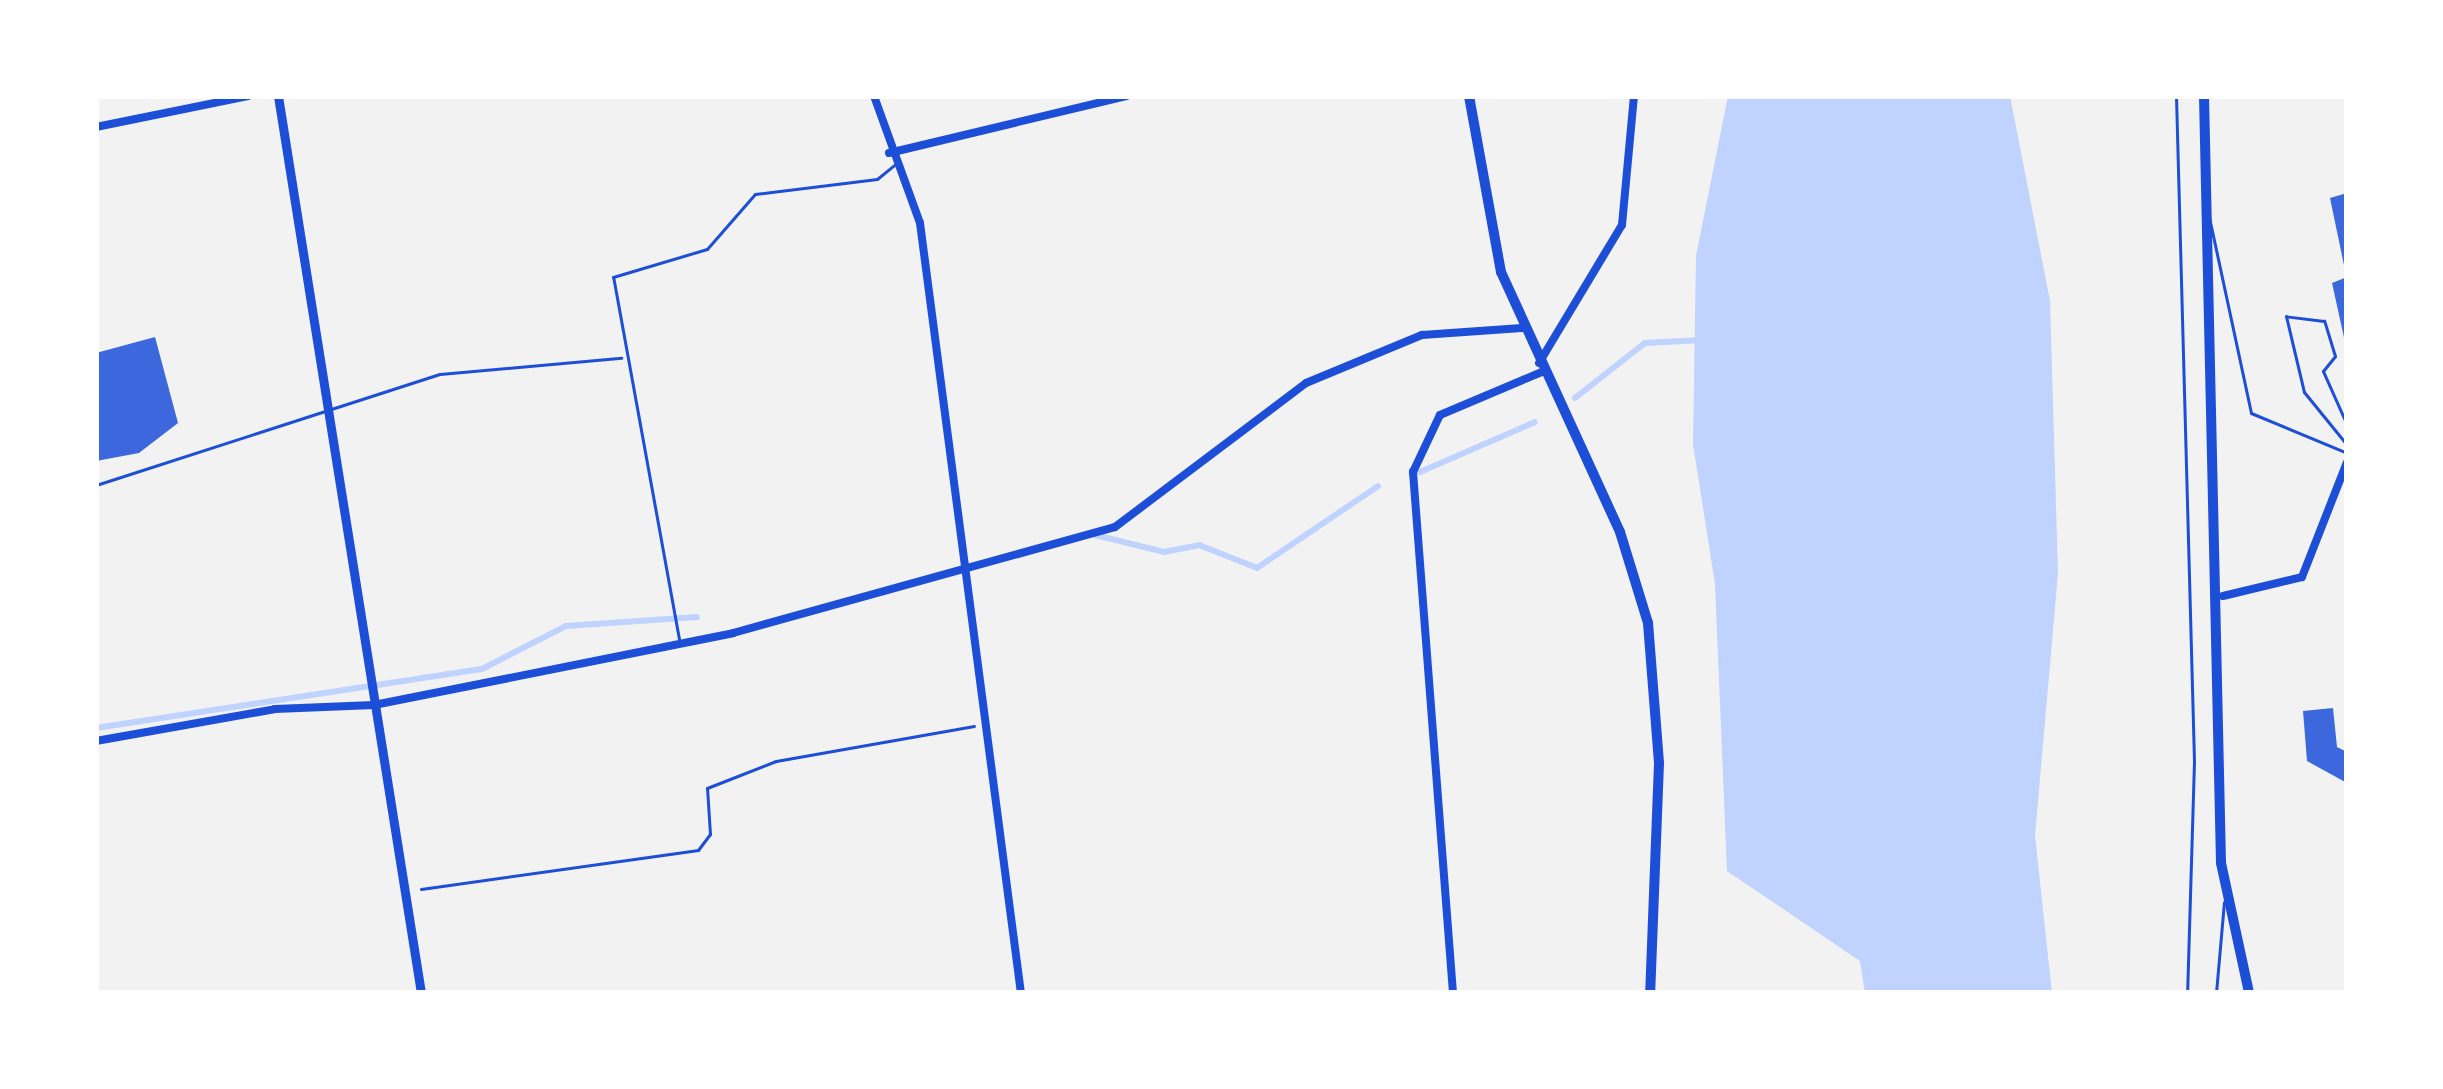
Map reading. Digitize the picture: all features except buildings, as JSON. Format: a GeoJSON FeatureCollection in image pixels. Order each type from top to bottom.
{"type":"FeatureCollection","features":[{"type":"Feature","properties":{"kind":"main road"},"geometry":{"type":"LineString","coordinates":[[1469,96],[1522,328],[1636,573],[1654,668],[1651,993]]}},
{"type":"Feature","properties":{"kind":"main road"},"geometry":{"type":"LineString","coordinates":[[2204,96],[2223,596],[2224,902],[2249,993]]}},
{"type":"Feature","properties":{"kind":"street"},"geometry":{"type":"LineString","coordinates":[[96,128],[248,96]]}},
{"type":"Feature","properties":{"kind":"street"},"geometry":{"type":"LineString","coordinates":[[278,96],[421,993]]}},
{"type":"Feature","properties":{"kind":"street"},"geometry":{"type":"LineString","coordinates":[[874,96],[889,153],[920,223],[969,561],[1021,993]]}},
{"type":"Feature","properties":{"kind":"street"},"geometry":{"type":"LineString","coordinates":[[889,153],[1126,96]]}},
{"type":"Feature","properties":{"kind":"street"},"geometry":{"type":"LineString","coordinates":[[1453,993],[1413,472],[1439,415],[1541,370],[1622,225],[1634,96]]}},
{"type":"Feature","properties":{"kind":"street"},"geometry":{"type":"LineString","coordinates":[[96,741],[275,709],[373,702],[679,643],[969,561],[1115,527],[1163,499],[1226,436],[1359,358],[1423,335],[1522,328]]}},
{"type":"Feature","properties":{"kind":"street"},"geometry":{"type":"LineString","coordinates":[[2223,596],[2302,577],[2347,458]]}},
{"type":"Feature","properties":{"kind":"lane"},"geometry":{"type":"LineString","coordinates":[[679,643],[677,607],[623,358],[613,277],[707,249],[755,194],[877,179],[896,164]]}},
{"type":"Feature","properties":{"kind":"lane"},"geometry":{"type":"LineString","coordinates":[[2207,215],[2225,251],[2251,413],[2347,458]]}},
{"type":"Feature","properties":{"kind":"lane"},"geometry":{"type":"LineString","coordinates":[[2347,425],[2323,371],[2335,356],[2324,321],[2286,316],[2304,392],[2347,445]]}},
{"type":"Feature","properties":{"kind":"lane"},"geometry":{"type":"LineString","coordinates":[[96,484],[212,455],[326,408],[440,374],[623,358]]}},
{"type":"Feature","properties":{"kind":"lane"},"geometry":{"type":"LineString","coordinates":[[2216,993],[2224,902]]}},
{"type":"Feature","properties":{"kind":"path"},"geometry":{"type":"LineString","coordinates":[[2176,96],[2194,761],[2187,993]]}},
{"type":"Feature","properties":{"kind":"path"},"geometry":{"type":"LineString","coordinates":[[406,890],[698,850],[710,834],[707,788],[776,761],[987,722]]}},
{"type":"Feature","properties":{"kind":"water"},"geometry":{"type":"Polygon","coordinates":[[[1728,96],[2010,96],[2050,301],[2058,573],[2035,836],[2052,993],[1865,993],[1860,961],[1727,871],[1715,584],[1693,444],[1696,256],[1728,96]]]}},
{"type":"Feature","properties":{"kind":"waterway"},"geometry":{"type":"LineString","coordinates":[[1575,398],[1645,343],[1702,340]]}},
{"type":"Feature","properties":{"kind":"waterway"},"geometry":{"type":"LineString","coordinates":[[1420,472],[1535,422]]}},
{"type":"Feature","properties":{"kind":"waterway"},"geometry":{"type":"LineString","coordinates":[[1095,535],[1164,552],[1199,545],[1257,568],[1378,486]]}},
{"type":"Feature","properties":{"kind":"waterway"},"geometry":{"type":"LineString","coordinates":[[96,728],[482,669],[566,626],[697,617]]}}]}
